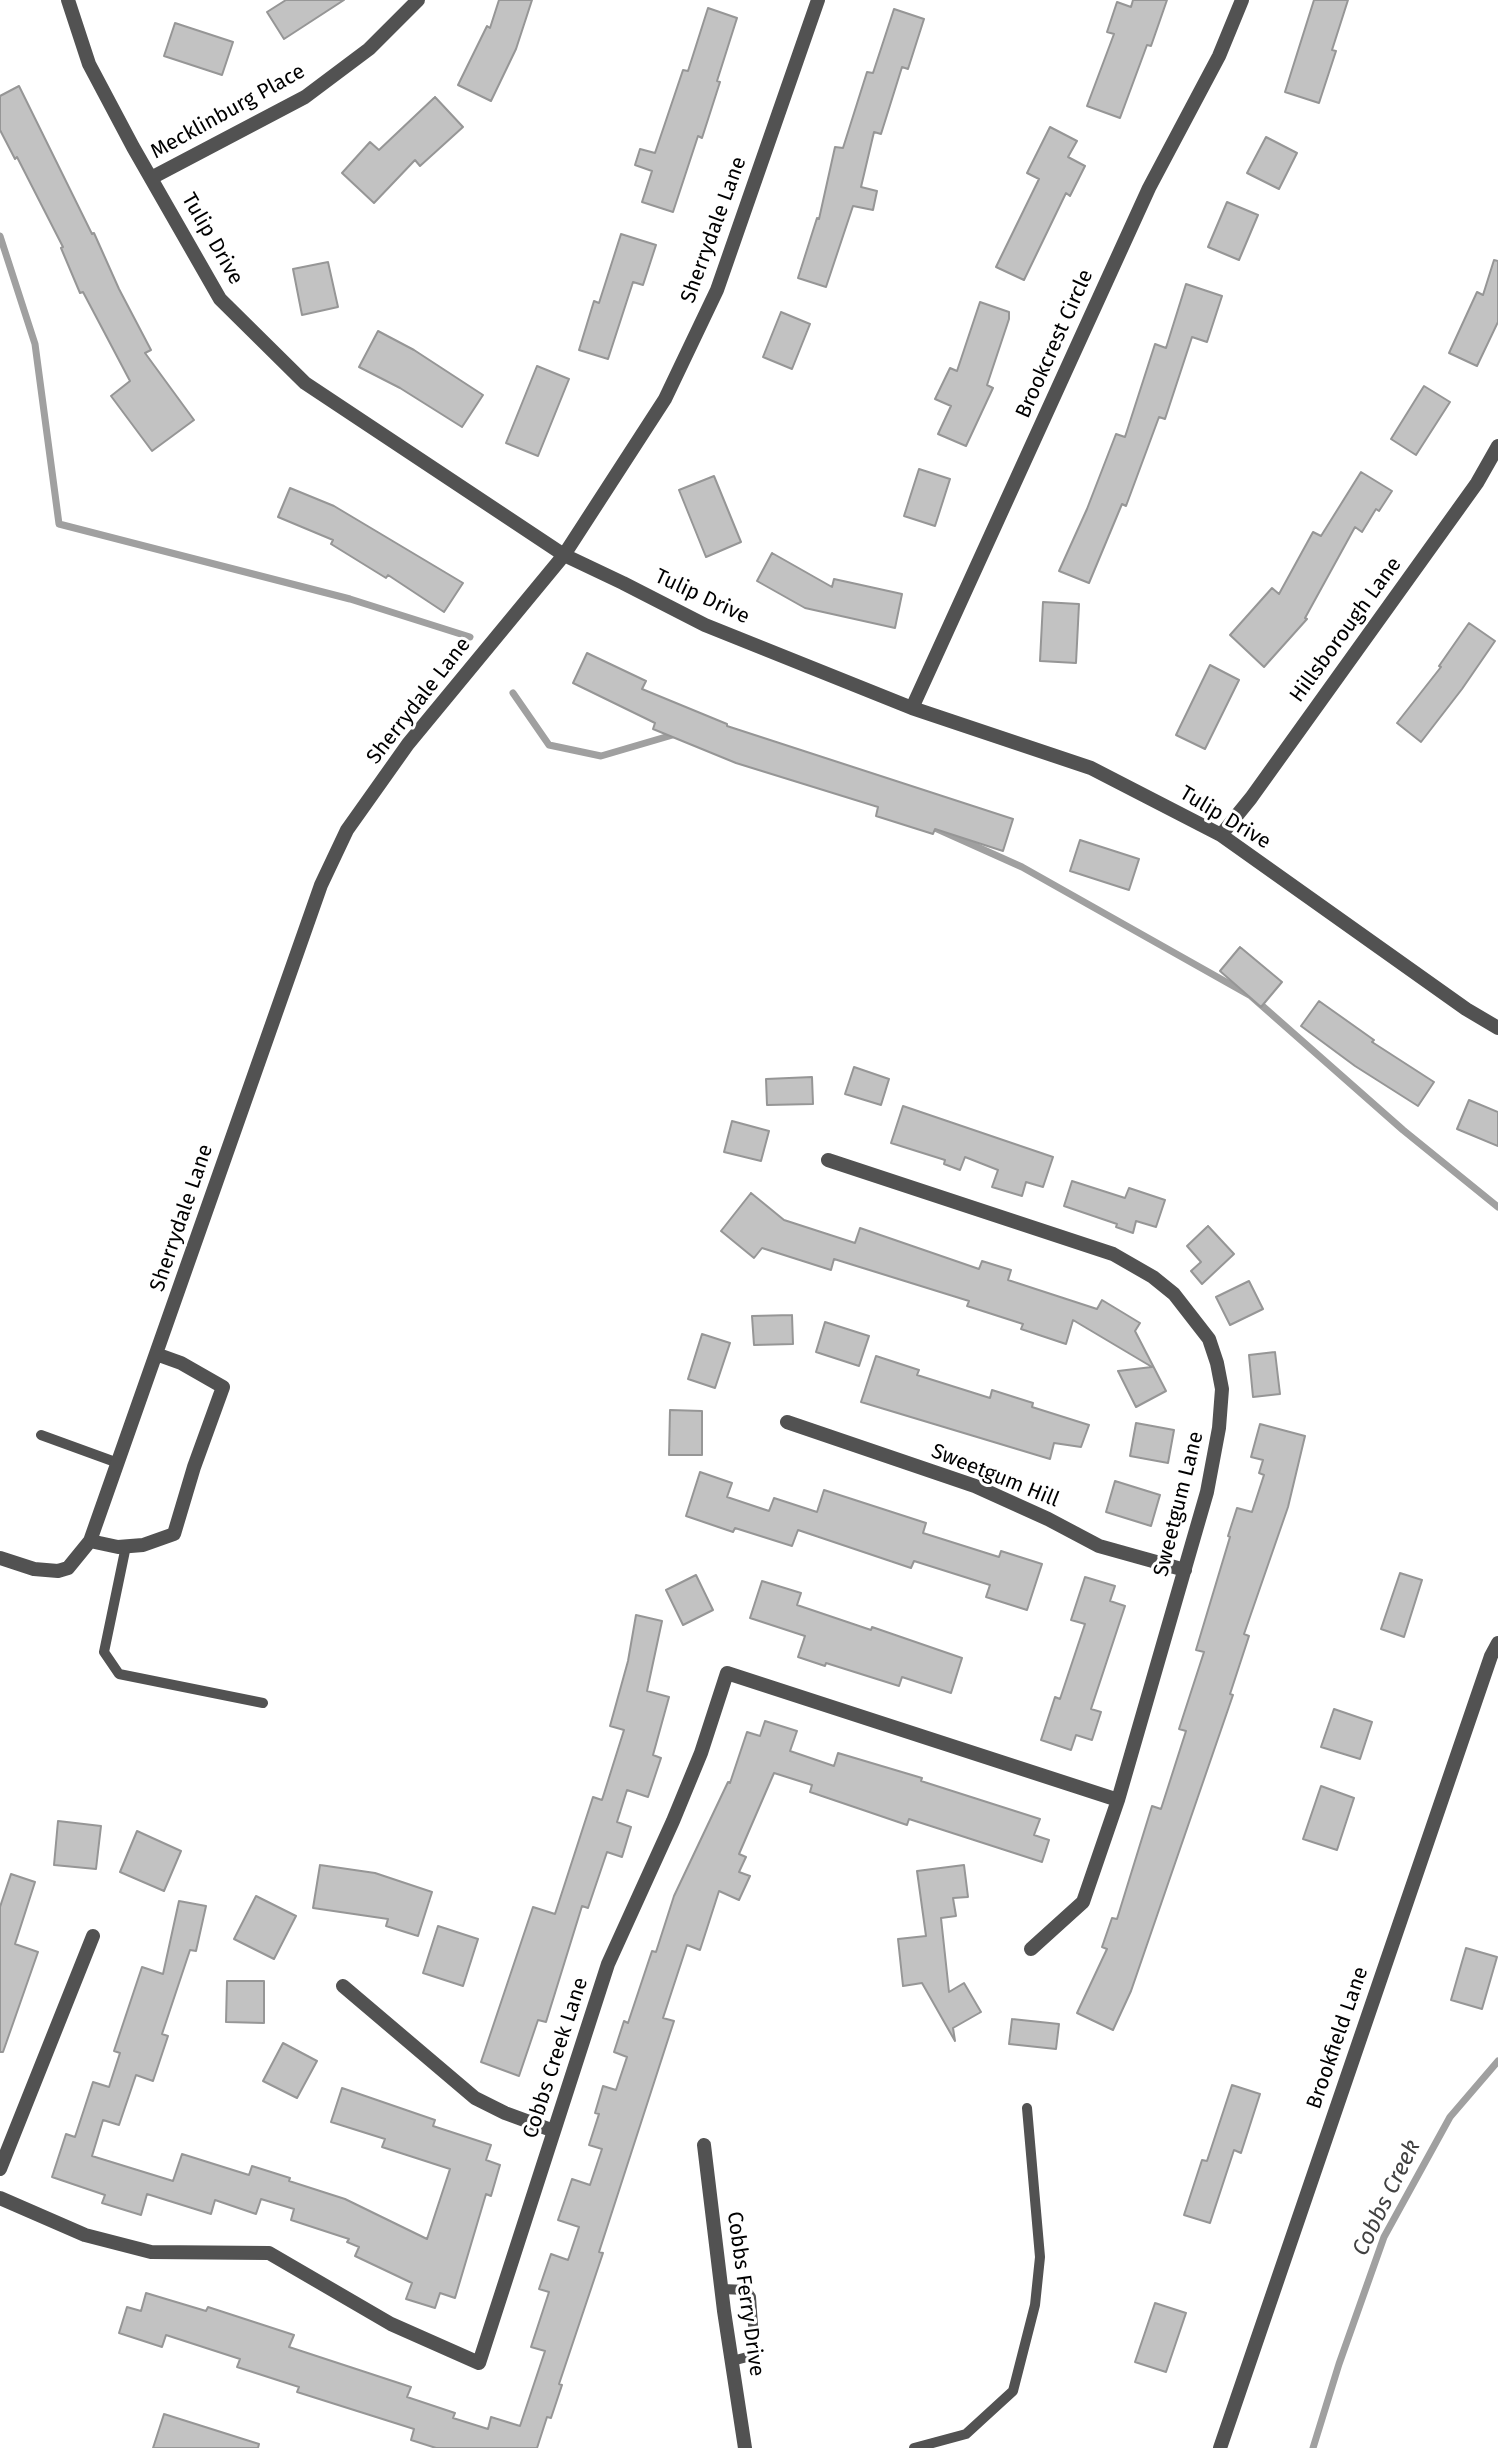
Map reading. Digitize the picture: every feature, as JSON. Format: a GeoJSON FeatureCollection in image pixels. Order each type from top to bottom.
{"type":"FeatureCollection","features":[{"type":"Feature","properties":{"kind":"street","name":"Tulip Drive"},"geometry":{"type":"LineString","coordinates":[[68,0],[89,64],[220,299],[305,383],[564,555],[705,625],[912,708],[1091,768],[1221,835],[1466,1009],[1498,1028]]}},
{"type":"Feature","properties":{"kind":"street","name":"Mecklinburg Place"},"geometry":{"type":"LineString","coordinates":[[153,177],[305,97],[369,50],[418,0]]}},
{"type":"Feature","properties":{"kind":"street","name":"Sherrydale Lane"},"geometry":{"type":"LineString","coordinates":[[0,1558],[34,1569],[58,1571],[68,1568],[90,1541],[321,885],[347,830],[408,744],[564,555],[665,400],[717,290],[818,0]]}},
{"type":"Feature","properties":{"kind":"street","name":"Brookcrest Circle"},"geometry":{"type":"LineString","coordinates":[[912,708],[1149,188],[1219,56],[1241,0]]}},
{"type":"Feature","properties":{"kind":"street","name":"Hillsborough Lane"},"geometry":{"type":"LineString","coordinates":[[1221,835],[1251,798],[1477,483],[1498,446]]}},
{"type":"Feature","properties":{"kind":"street","name":"Sweetgum Lane"},"geometry":{"type":"LineString","coordinates":[[828,1160],[1113,1254],[1153,1277],[1174,1294],[1209,1339],[1222,1389],[1219,1428],[1208,1492],[1118,1800],[1083,1902],[1031,1949]]}},
{"type":"Feature","properties":{"kind":"street"},"geometry":{"type":"LineString","coordinates":[[90,1541],[118,1547],[143,1545],[174,1534],[194,1467],[223,1387],[181,1363],[156,1354]]}},
{"type":"Feature","properties":{"kind":"street","name":"Sweetgum Hill"},"geometry":{"type":"LineString","coordinates":[[787,1422],[975,1486],[1099,1546],[1185,1570]]}},
{"type":"Feature","properties":{"kind":"street","name":"Brookfield Lane"},"geometry":{"type":"LineString","coordinates":[[1220,2448],[1498,1643]]}},
{"type":"Feature","properties":{"kind":"street","name":"Cobbs Creek Lane"},"geometry":{"type":"LineString","coordinates":[[0,2198],[85,2235],[151,2252],[269,2253],[391,2324],[479,2363],[608,1964],[687,1787],[727,1673],[1118,1800]]}},
{"type":"Feature","properties":{"kind":"street"},"geometry":{"type":"LineString","coordinates":[[0,2169],[93,1936]]}},
{"type":"Feature","properties":{"kind":"street"},"geometry":{"type":"LineString","coordinates":[[343,1986],[475,2098],[505,2113],[554,2130]]}},
{"type":"Feature","properties":{"kind":"street","name":"Cobbs Ferry Drive"},"geometry":{"type":"LineString","coordinates":[[704,2145],[745,2448]]}},
{"type":"Feature","properties":{"kind":"lane"},"geometry":{"type":"LineString","coordinates":[[41,1435],[118,1463]]}},
{"type":"Feature","properties":{"kind":"lane"},"geometry":{"type":"LineString","coordinates":[[126,1546],[104,1652],[119,1674],[263,1703]]}},
{"type":"Feature","properties":{"kind":"lane"},"geometry":{"type":"LineString","coordinates":[[914,2448],[966,2434],[1013,2391],[1035,2305],[1040,2258],[1027,2108]]}},
{"type":"Feature","properties":{"kind":"lane"},"geometry":{"type":"LineString","coordinates":[[722,2289],[746,2290],[751,2297],[755,2353],[732,2361]]}},
{"type":"Feature","properties":{"kind":"building"},"geometry":{"type":"Polygon","coordinates":[[[286,0],[344,0],[284,39],[267,12],[286,0]]]}},
{"type":"Feature","properties":{"kind":"building"},"geometry":{"type":"Polygon","coordinates":[[[499,0],[532,0],[516,49],[491,101],[458,85],[487,26],[490,28],[499,0]]]}},
{"type":"Feature","properties":{"kind":"building"},"geometry":{"type":"Polygon","coordinates":[[[1133,0],[1167,0],[1151,46],[1147,45],[1120,118],[1087,106],[1114,34],[1107,32],[1117,2],[1131,7],[1133,0]]]}},
{"type":"Feature","properties":{"kind":"building"},"geometry":{"type":"Polygon","coordinates":[[[1314,0],[1348,0],[1332,50],[1336,51],[1319,103],[1285,92],[1314,0]]]}},
{"type":"Feature","properties":{"kind":"building"},"geometry":{"type":"Polygon","coordinates":[[[708,8],[737,18],[702,138],[698,136],[673,212],[642,202],[652,171],[635,165],[640,149],[655,153],[683,70],[688,71],[708,8]]]}},
{"type":"Feature","properties":{"kind":"building"},"geometry":{"type":"Polygon","coordinates":[[[894,9],[924,19],[908,69],[902,67],[881,134],[874,132],[861,187],[877,191],[873,210],[853,206],[826,287],[798,278],[817,218],[819,219],[835,147],[843,148],[867,72],[873,73],[894,9]]]}},
{"type":"Feature","properties":{"kind":"building"},"geometry":{"type":"Polygon","coordinates":[[[175,23],[233,42],[222,75],[164,56],[175,23]]]}},
{"type":"Feature","properties":{"kind":"building"},"geometry":{"type":"Polygon","coordinates":[[[19,86],[151,350],[145,353],[194,420],[152,451],[111,396],[130,381],[83,292],[80,293],[61,248],[63,247],[17,157],[15,159],[0,130],[0,96],[19,86]]]}},
{"type":"Feature","properties":{"kind":"building"},"geometry":{"type":"Polygon","coordinates":[[[435,97],[463,127],[420,166],[415,160],[374,203],[342,173],[370,142],[379,150],[435,97]]]}},
{"type":"Feature","properties":{"kind":"building"},"geometry":{"type":"Polygon","coordinates":[[[1050,127],[1077,141],[1068,157],[1085,166],[1070,196],[1066,193],[1024,280],[996,267],[1039,179],[1027,173],[1050,127]]]}},
{"type":"Feature","properties":{"kind":"building"},"geometry":{"type":"Polygon","coordinates":[[[1266,137],[1297,153],[1279,189],[1247,173],[1266,137]]]}},
{"type":"Feature","properties":{"kind":"building"},"geometry":{"type":"Polygon","coordinates":[[[1227,202],[1258,215],[1239,260],[1208,247],[1227,202]]]}},
{"type":"Feature","properties":{"kind":"building"},"geometry":{"type":"Polygon","coordinates":[[[621,234],[656,245],[643,285],[633,282],[608,359],[579,350],[594,301],[599,303],[621,234]]]}},
{"type":"Feature","properties":{"kind":"building"},"geometry":{"type":"Polygon","coordinates":[[[1494,260],[1498,261],[1498,322],[1477,366],[1449,353],[1477,292],[1483,295],[1494,260]]]}},
{"type":"Feature","properties":{"kind":"building"},"geometry":{"type":"Polygon","coordinates":[[[328,262],[338,307],[302,315],[293,269],[328,262]]]}},
{"type":"Feature","properties":{"kind":"building"},"geometry":{"type":"Polygon","coordinates":[[[1186,284],[1222,296],[1207,342],[1192,337],[1165,419],[1159,417],[1126,506],[1122,504],[1089,583],[1059,571],[1116,434],[1125,437],[1155,344],[1166,348],[1186,284]]]}},
{"type":"Feature","properties":{"kind":"building"},"geometry":{"type":"Polygon","coordinates":[[[980,302],[1009,312],[1009,319],[987,385],[993,388],[966,446],[938,434],[951,406],[935,399],[950,368],[957,371],[980,302]]]}},
{"type":"Feature","properties":{"kind":"building"},"geometry":{"type":"Polygon","coordinates":[[[781,312],[810,324],[792,369],[763,357],[781,312]]]}},
{"type":"Feature","properties":{"kind":"building"},"geometry":{"type":"Polygon","coordinates":[[[378,331],[414,350],[483,395],[462,427],[400,388],[359,367],[378,331]]]}},
{"type":"Feature","properties":{"kind":"building"},"geometry":{"type":"Polygon","coordinates":[[[537,366],[569,379],[538,456],[506,443],[537,366]]]}},
{"type":"Feature","properties":{"kind":"building"},"geometry":{"type":"Polygon","coordinates":[[[1424,386],[1450,402],[1416,455],[1391,439],[1424,386]]]}},
{"type":"Feature","properties":{"kind":"building"},"geometry":{"type":"Polygon","coordinates":[[[919,469],[950,479],[935,526],[904,516],[919,469]]]}},
{"type":"Feature","properties":{"kind":"building"},"geometry":{"type":"Polygon","coordinates":[[[1361,472],[1392,491],[1379,511],[1376,509],[1362,532],[1355,527],[1305,618],[1307,619],[1264,667],[1230,635],[1272,588],[1279,594],[1313,532],[1321,536],[1361,472]]]}},
{"type":"Feature","properties":{"kind":"building"},"geometry":{"type":"Polygon","coordinates":[[[714,476],[741,542],[706,557],[679,490],[714,476]]]}},
{"type":"Feature","properties":{"kind":"building"},"geometry":{"type":"Polygon","coordinates":[[[290,488],[334,506],[463,583],[444,612],[388,575],[386,578],[331,544],[333,540],[278,517],[290,488]]]}},
{"type":"Feature","properties":{"kind":"building"},"geometry":{"type":"Polygon","coordinates":[[[772,553],[832,587],[834,579],[902,594],[895,628],[805,608],[757,581],[772,553]]]}},
{"type":"Feature","properties":{"kind":"building"},"geometry":{"type":"Polygon","coordinates":[[[1043,602],[1079,604],[1076,663],[1040,661],[1043,602]]]}},
{"type":"Feature","properties":{"kind":"building"},"geometry":{"type":"Polygon","coordinates":[[[1469,623],[1495,641],[1421,742],[1397,723],[1441,667],[1439,666],[1469,623]]]}},
{"type":"Feature","properties":{"kind":"building"},"geometry":{"type":"Polygon","coordinates":[[[587,653],[646,681],[642,689],[727,726],[1013,819],[1003,851],[935,829],[933,834],[876,816],[878,807],[736,763],[653,729],[655,723],[573,683],[587,653]]]}},
{"type":"Feature","properties":{"kind":"building"},"geometry":{"type":"Polygon","coordinates":[[[1210,665],[1239,680],[1205,749],[1176,735],[1210,665]]]}},
{"type":"Feature","properties":{"kind":"building"},"geometry":{"type":"Polygon","coordinates":[[[1080,840],[1139,859],[1129,890],[1070,871],[1080,840]]]}},
{"type":"Feature","properties":{"kind":"building"},"geometry":{"type":"Polygon","coordinates":[[[1240,947],[1282,982],[1261,1007],[1220,971],[1240,947]]]}},
{"type":"Feature","properties":{"kind":"building"},"geometry":{"type":"Polygon","coordinates":[[[1319,1001],[1374,1040],[1372,1042],[1434,1082],[1418,1106],[1355,1066],[1301,1026],[1319,1001]]]}},
{"type":"Feature","properties":{"kind":"building"},"geometry":{"type":"Polygon","coordinates":[[[854,1067],[889,1079],[881,1105],[845,1094],[854,1067]]]}},
{"type":"Feature","properties":{"kind":"building"},"geometry":{"type":"Polygon","coordinates":[[[812,1077],[813,1104],[767,1105],[766,1079],[812,1077]]]}},
{"type":"Feature","properties":{"kind":"building"},"geometry":{"type":"Polygon","coordinates":[[[1469,1100],[1498,1112],[1498,1146],[1457,1129],[1469,1100]]]}},
{"type":"Feature","properties":{"kind":"building"},"geometry":{"type":"Polygon","coordinates":[[[903,1106],[1053,1157],[1043,1187],[1026,1182],[1022,1196],[992,1187],[998,1170],[965,1157],[960,1170],[944,1164],[945,1160],[891,1143],[903,1106]]]}},
{"type":"Feature","properties":{"kind":"building"},"geometry":{"type":"Polygon","coordinates":[[[732,1121],[769,1131],[761,1161],[724,1152],[732,1121]]]}},
{"type":"Feature","properties":{"kind":"building"},"geometry":{"type":"Polygon","coordinates":[[[1072,1181],[1125,1198],[1129,1188],[1165,1200],[1156,1227],[1136,1221],[1133,1233],[1116,1227],[1117,1224],[1064,1206],[1072,1181]]]}},
{"type":"Feature","properties":{"kind":"building"},"geometry":{"type":"Polygon","coordinates":[[[751,1193],[784,1220],[855,1243],[860,1228],[979,1269],[982,1261],[1011,1270],[1008,1280],[1097,1309],[1102,1300],[1140,1323],[1135,1331],[1166,1391],[1136,1407],[1118,1371],[1152,1367],[1073,1320],[1066,1344],[1021,1329],[1023,1324],[967,1306],[969,1301],[834,1259],[831,1270],[762,1248],[754,1258],[721,1231],[751,1193]]]}},
{"type":"Feature","properties":{"kind":"building"},"geometry":{"type":"Polygon","coordinates":[[[1208,1226],[1234,1254],[1202,1284],[1191,1271],[1201,1262],[1187,1246],[1208,1226]]]}},
{"type":"Feature","properties":{"kind":"building"},"geometry":{"type":"Polygon","coordinates":[[[1249,1281],[1263,1309],[1230,1325],[1216,1297],[1249,1281]]]}},
{"type":"Feature","properties":{"kind":"building"},"geometry":{"type":"Polygon","coordinates":[[[792,1315],[793,1344],[754,1345],[752,1316],[792,1315]]]}},
{"type":"Feature","properties":{"kind":"building"},"geometry":{"type":"Polygon","coordinates":[[[825,1322],[869,1336],[859,1366],[816,1352],[825,1322]]]}},
{"type":"Feature","properties":{"kind":"building"},"geometry":{"type":"Polygon","coordinates":[[[702,1334],[730,1343],[715,1388],[688,1379],[702,1334]]]}},
{"type":"Feature","properties":{"kind":"building"},"geometry":{"type":"Polygon","coordinates":[[[1275,1352],[1280,1394],[1253,1397],[1249,1355],[1275,1352]]]}},
{"type":"Feature","properties":{"kind":"building"},"geometry":{"type":"Polygon","coordinates":[[[876,1356],[919,1370],[917,1375],[990,1398],[992,1390],[1033,1403],[1032,1407],[1089,1425],[1081,1447],[1054,1443],[1050,1459],[861,1402],[876,1356]]]}},
{"type":"Feature","properties":{"kind":"building"},"geometry":{"type":"Polygon","coordinates":[[[670,1410],[702,1411],[702,1455],[669,1455],[670,1410]]]}},
{"type":"Feature","properties":{"kind":"building"},"geometry":{"type":"Polygon","coordinates":[[[1136,1423],[1174,1430],[1168,1463],[1130,1456],[1136,1423]]]}},
{"type":"Feature","properties":{"kind":"building"},"geometry":{"type":"Polygon","coordinates":[[[1260,1424],[1305,1436],[1288,1507],[1244,1634],[1249,1636],[1230,1694],[1233,1695],[1131,1991],[1113,2030],[1077,2013],[1107,1949],[1102,1947],[1112,1918],[1117,1919],[1152,1806],[1161,1809],[1186,1731],[1179,1729],[1204,1652],[1196,1650],[1230,1537],[1228,1536],[1237,1508],[1252,1512],[1264,1475],[1259,1473],[1263,1460],[1251,1457],[1260,1424]]]}},
{"type":"Feature","properties":{"kind":"building"},"geometry":{"type":"Polygon","coordinates":[[[700,1472],[732,1483],[727,1497],[769,1511],[774,1498],[817,1512],[824,1490],[926,1523],[923,1533],[999,1557],[1001,1551],[1042,1564],[1027,1610],[986,1597],[990,1585],[914,1561],[911,1568],[798,1530],[792,1546],[735,1528],[733,1532],[686,1516],[700,1472]]]}},
{"type":"Feature","properties":{"kind":"building"},"geometry":{"type":"Polygon","coordinates":[[[1115,1481],[1160,1495],[1151,1526],[1106,1512],[1115,1481]]]}},
{"type":"Feature","properties":{"kind":"building"},"geometry":{"type":"Polygon","coordinates":[[[1400,1573],[1422,1580],[1404,1637],[1381,1629],[1400,1573]]]}},
{"type":"Feature","properties":{"kind":"building"},"geometry":{"type":"Polygon","coordinates":[[[696,1575],[713,1610],[683,1625],[666,1590],[696,1575]]]}},
{"type":"Feature","properties":{"kind":"building"},"geometry":{"type":"Polygon","coordinates":[[[1085,1577],[1115,1586],[1110,1601],[1125,1606],[1091,1709],[1101,1712],[1092,1740],[1076,1735],[1071,1750],[1041,1740],[1055,1697],[1060,1699],[1085,1624],[1071,1620],[1085,1577]]]}},
{"type":"Feature","properties":{"kind":"building"},"geometry":{"type":"Polygon","coordinates":[[[762,1581],[801,1593],[797,1605],[962,1658],[951,1693],[902,1677],[899,1686],[798,1657],[805,1636],[750,1618],[762,1581]]]}},
{"type":"Feature","properties":{"kind":"building"},"geometry":{"type":"Polygon","coordinates":[[[636,1615],[662,1621],[647,1691],[669,1697],[653,1755],[661,1758],[648,1797],[627,1790],[617,1822],[631,1827],[622,1857],[607,1852],[588,1908],[582,1906],[546,2022],[538,2020],[519,2076],[481,2062],[533,1907],[555,1914],[593,1797],[602,1800],[624,1730],[610,1726],[628,1661],[636,1615]]]}},
{"type":"Feature","properties":{"kind":"building"},"geometry":{"type":"Polygon","coordinates":[[[1334,1709],[1372,1722],[1360,1759],[1321,1747],[1334,1709]]]}},
{"type":"Feature","properties":{"kind":"building"},"geometry":{"type":"Polygon","coordinates":[[[765,1721],[797,1731],[790,1751],[834,1766],[838,1753],[922,1778],[921,1781],[1040,1819],[1034,1835],[1049,1840],[1042,1862],[909,1819],[907,1825],[810,1792],[812,1785],[774,1773],[739,1854],[746,1857],[739,1872],[750,1876],[739,1900],[719,1891],[700,1950],[687,1945],[663,2018],[674,2021],[599,2252],[603,2253],[559,2384],[562,2385],[551,2418],[547,2417],[537,2448],[436,2448],[411,2440],[414,2429],[297,2392],[299,2387],[237,2367],[240,2359],[166,2335],[162,2347],[119,2333],[127,2307],[141,2311],[146,2293],[206,2311],[208,2307],[294,2335],[289,2347],[411,2387],[407,2397],[455,2413],[453,2418],[488,2429],[491,2417],[520,2426],[545,2351],[531,2347],[549,2292],[539,2289],[551,2254],[568,2260],[579,2227],[558,2220],[572,2179],[590,2185],[602,2149],[589,2145],[599,2114],[595,2113],[603,2086],[616,2090],[627,2057],[614,2052],[624,2021],[628,2023],[652,1951],[656,1952],[674,1896],[728,1782],[730,1783],[747,1732],[760,1736],[765,1721]]]}},
{"type":"Feature","properties":{"kind":"building"},"geometry":{"type":"Polygon","coordinates":[[[1321,1786],[1354,1798],[1337,1850],[1303,1839],[1321,1786]]]}},
{"type":"Feature","properties":{"kind":"building"},"geometry":{"type":"Polygon","coordinates":[[[58,1821],[101,1826],[96,1869],[54,1865],[58,1821]]]}},
{"type":"Feature","properties":{"kind":"building"},"geometry":{"type":"Polygon","coordinates":[[[137,1831],[181,1851],[164,1891],[120,1872],[137,1831]]]}},
{"type":"Feature","properties":{"kind":"building"},"geometry":{"type":"Polygon","coordinates":[[[320,1865],[375,1873],[432,1892],[418,1936],[386,1926],[388,1919],[313,1908],[320,1865]]]}},
{"type":"Feature","properties":{"kind":"building"},"geometry":{"type":"Polygon","coordinates":[[[964,1865],[968,1897],[953,1898],[956,1916],[941,1918],[949,1992],[964,1983],[981,2012],[953,2028],[955,2041],[922,1983],[903,1986],[898,1939],[926,1936],[917,1871],[964,1865]]]}},
{"type":"Feature","properties":{"kind":"building"},"geometry":{"type":"Polygon","coordinates":[[[11,1874],[35,1882],[15,1944],[38,1952],[3,2052],[0,2052],[0,1907],[11,1874]]]}},
{"type":"Feature","properties":{"kind":"building"},"geometry":{"type":"Polygon","coordinates":[[[256,1896],[296,1916],[274,1959],[234,1939],[256,1896]]]}},
{"type":"Feature","properties":{"kind":"building"},"geometry":{"type":"Polygon","coordinates":[[[179,1901],[206,1906],[196,1951],[190,1950],[162,2034],[168,2036],[153,2081],[136,2075],[119,2125],[103,2120],[92,2156],[173,2181],[182,2154],[249,2175],[252,2166],[345,2199],[427,2239],[450,2169],[382,2147],[385,2139],[331,2122],[342,2088],[435,2120],[433,2126],[491,2145],[486,2160],[500,2165],[491,2196],[486,2194],[455,2298],[440,2293],[435,2308],[406,2299],[412,2283],[355,2256],[359,2247],[347,2242],[349,2239],[291,2220],[294,2209],[261,2199],[256,2214],[215,2200],[211,2214],[147,2194],[141,2215],[102,2203],[105,2195],[52,2177],[66,2134],[75,2137],[93,2082],[109,2087],[120,2053],[114,2051],[142,1967],[163,1974],[179,1901]]]}},
{"type":"Feature","properties":{"kind":"building"},"geometry":{"type":"Polygon","coordinates":[[[438,1926],[478,1939],[463,1986],[423,1973],[438,1926]]]}},
{"type":"Feature","properties":{"kind":"building"},"geometry":{"type":"Polygon","coordinates":[[[1466,1948],[1497,1957],[1482,2009],[1451,2000],[1466,1948]]]}},
{"type":"Feature","properties":{"kind":"building"},"geometry":{"type":"Polygon","coordinates":[[[227,1981],[264,1981],[264,2023],[226,2022],[227,1981]]]}},
{"type":"Feature","properties":{"kind":"building"},"geometry":{"type":"Polygon","coordinates":[[[1012,2019],[1059,2024],[1056,2049],[1009,2044],[1012,2019]]]}},
{"type":"Feature","properties":{"kind":"building"},"geometry":{"type":"Polygon","coordinates":[[[283,2043],[317,2061],[297,2098],[263,2081],[283,2043]]]}},
{"type":"Feature","properties":{"kind":"building"},"geometry":{"type":"Polygon","coordinates":[[[1232,2085],[1260,2094],[1241,2153],[1234,2150],[1210,2223],[1184,2215],[1202,2160],[1207,2161],[1232,2085]]]}},
{"type":"Feature","properties":{"kind":"building"},"geometry":{"type":"Polygon","coordinates":[[[1155,2303],[1186,2313],[1166,2372],[1135,2362],[1155,2303]]]}},
{"type":"Feature","properties":{"kind":"building"},"geometry":{"type":"Polygon","coordinates":[[[164,2414],[259,2444],[258,2448],[153,2448],[164,2414]]]}},
{"type":"Feature","properties":{"kind":"waterway"},"geometry":{"type":"LineString","coordinates":[[0,236],[35,344],[59,524],[350,599],[470,637]]}},
{"type":"Feature","properties":{"kind":"waterway"},"geometry":{"type":"LineString","coordinates":[[513,693],[549,745],[601,756],[676,734]]}},
{"type":"Feature","properties":{"kind":"waterway"},"geometry":{"type":"LineString","coordinates":[[935,828],[1022,867],[1251,996],[1403,1130],[1498,1207]]}},
{"type":"Feature","properties":{"kind":"waterway","name":"Cobbs Creek"},"geometry":{"type":"LineString","coordinates":[[1313,2448],[1339,2364],[1384,2237],[1450,2117],[1498,2061]]}}]}
